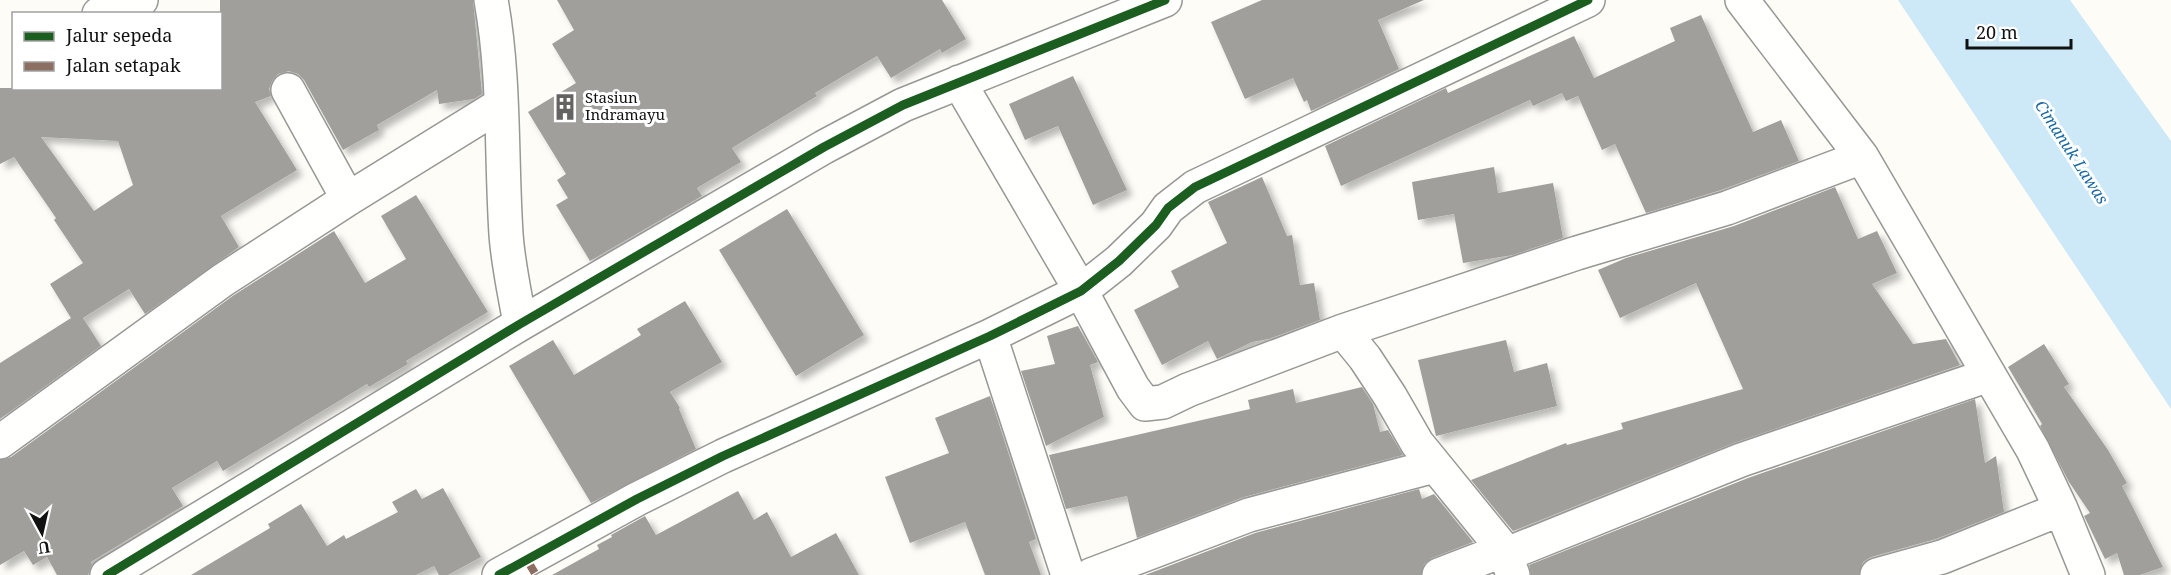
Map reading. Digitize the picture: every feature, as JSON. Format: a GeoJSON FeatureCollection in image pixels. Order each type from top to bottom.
{"type":"FeatureCollection","features":[{"type":"Feature","properties":{"kind":"street"},"geometry":{"type":"LineString","coordinates":[[105,12],[141,0]]}},
{"type":"Feature","properties":{"kind":"street"},"geometry":{"type":"LineString","coordinates":[[491,0],[501,86],[506,236],[520,324]]}},
{"type":"Feature","properties":{"kind":"street"},"geometry":{"type":"LineString","coordinates":[[115,573],[520,324],[824,147],[903,105],[1165,0]]}},
{"type":"Feature","properties":{"kind":"street"},"geometry":{"type":"LineString","coordinates":[[499,575],[531,567],[637,500],[723,456],[990,336],[1081,291],[1119,261],[1156,225],[1168,208],[1194,187],[1588,0]]}},
{"type":"Feature","properties":{"kind":"street"},"geometry":{"type":"LineString","coordinates":[[1742,0],[1862,157],[2033,450],[2061,509],[2088,575]]}},
{"type":"Feature","properties":{"kind":"street"},"geometry":{"type":"LineString","coordinates":[[959,82],[1081,291],[1134,388],[1145,404],[1153,405],[1343,331],[1577,253],[1727,208],[1862,157]]}},
{"type":"Feature","properties":{"kind":"street"},"geometry":{"type":"LineString","coordinates":[[288,90],[348,199]]}},
{"type":"Feature","properties":{"kind":"street"},"geometry":{"type":"LineString","coordinates":[[0,442],[223,280],[500,105]]}},
{"type":"Feature","properties":{"kind":"street"},"geometry":{"type":"LineString","coordinates":[[1343,331],[1365,358],[1417,443],[1508,560]]}},
{"type":"Feature","properties":{"kind":"street"},"geometry":{"type":"LineString","coordinates":[[990,336],[1068,575]]}},
{"type":"Feature","properties":{"kind":"street"},"geometry":{"type":"LineString","coordinates":[[1439,575],[1508,560],[1741,460],[1989,375]]}},
{"type":"Feature","properties":{"kind":"street"},"geometry":{"type":"LineString","coordinates":[[1091,575],[1249,515],[1434,466]]}},
{"type":"Feature","properties":{"kind":"street"},"geometry":{"type":"LineString","coordinates":[[1877,575],[1942,557],[2061,509]]}},
{"type":"Feature","properties":{"kind":"water","name":"Cimanuk Lawas"},"geometry":{"type":"Polygon","coordinates":[[[1898,0],[2070,0],[2171,141],[2171,409],[1898,0]]]}},
{"type":"Feature","properties":{"kind":"building"},"geometry":{"type":"Polygon","coordinates":[[[220,0],[473,0],[482,94],[474,99],[439,104],[437,90],[377,125],[379,130],[343,150],[304,80],[298,74],[289,71],[278,74],[269,89],[271,96],[255,102],[297,170],[221,216],[239,247],[145,314],[129,289],[83,318],[101,346],[0,419],[0,363],[71,318],[50,284],[83,263],[54,220],[56,218],[14,157],[0,164],[0,88],[12,88],[12,90],[222,90],[220,0]],[[41,137],[94,211],[133,185],[118,141],[41,137]]]}},
{"type":"Feature","properties":{"kind":"building"},"geometry":{"type":"Polygon","coordinates":[[[557,0],[942,0],[966,39],[942,53],[940,49],[891,78],[877,56],[815,93],[817,96],[732,148],[741,162],[697,188],[702,196],[590,261],[556,205],[568,198],[557,180],[566,174],[528,112],[576,83],[552,44],[574,30],[557,0]]]}},
{"type":"Feature","properties":{"kind":"building"},"geometry":{"type":"Polygon","coordinates":[[[1262,0],[1424,0],[1378,20],[1399,69],[1311,111],[1307,100],[1304,102],[1293,78],[1245,99],[1211,22],[1262,0]]]}},
{"type":"Feature","properties":{"kind":"building"},"geometry":{"type":"Polygon","coordinates":[[[1701,15],[1753,132],[1781,120],[1799,161],[1721,190],[1646,213],[1615,144],[1602,150],[1578,96],[1566,101],[1562,93],[1533,106],[1530,100],[1341,186],[1325,146],[1446,88],[1448,93],[1574,36],[1594,78],[1675,41],[1670,28],[1701,15]]]}},
{"type":"Feature","properties":{"kind":"building"},"geometry":{"type":"Polygon","coordinates":[[[1073,76],[1127,190],[1093,205],[1058,126],[1025,140],[1009,104],[1073,76]]]}},
{"type":"Feature","properties":{"kind":"building"},"geometry":{"type":"Polygon","coordinates":[[[1494,167],[1498,193],[1553,183],[1563,238],[1513,255],[1463,263],[1454,214],[1418,220],[1412,182],[1494,167]]]}},
{"type":"Feature","properties":{"kind":"building"},"geometry":{"type":"Polygon","coordinates":[[[1262,177],[1287,236],[1292,235],[1300,285],[1314,283],[1320,320],[1269,339],[1252,342],[1217,359],[1208,341],[1162,365],[1134,310],[1179,287],[1171,271],[1227,243],[1208,202],[1262,177]]]}},
{"type":"Feature","properties":{"kind":"building"},"geometry":{"type":"Polygon","coordinates":[[[1835,187],[1858,239],[1877,231],[1897,273],[1872,284],[1913,344],[1946,339],[1960,365],[1734,443],[1513,531],[1471,480],[1566,443],[1567,445],[1623,429],[1621,423],[1743,389],[1696,283],[1620,318],[1598,270],[1626,258],[1734,226],[1835,187]]]}},
{"type":"Feature","properties":{"kind":"building"},"geometry":{"type":"Polygon","coordinates":[[[416,195],[488,312],[406,361],[408,364],[369,387],[367,384],[223,471],[217,461],[172,488],[183,506],[91,562],[88,575],[57,575],[47,557],[33,565],[24,551],[0,565],[0,460],[11,457],[234,295],[334,231],[365,283],[406,259],[381,216],[416,195]]]}},
{"type":"Feature","properties":{"kind":"building"},"geometry":{"type":"Polygon","coordinates":[[[787,209],[864,335],[796,376],[719,250],[787,209]]]}},
{"type":"Feature","properties":{"kind":"building"},"geometry":{"type":"Polygon","coordinates":[[[685,301],[722,362],[670,392],[680,408],[696,449],[591,503],[509,366],[553,340],[574,375],[641,335],[637,329],[685,301]]]}},
{"type":"Feature","properties":{"kind":"building"},"geometry":{"type":"Polygon","coordinates":[[[1078,326],[1098,362],[1090,365],[1104,417],[1046,446],[1021,371],[1055,364],[1047,336],[1078,326]]]}},
{"type":"Feature","properties":{"kind":"building"},"geometry":{"type":"Polygon","coordinates":[[[1506,340],[1514,372],[1547,363],[1557,406],[1436,436],[1418,360],[1506,340]]]}},
{"type":"Feature","properties":{"kind":"building"},"geometry":{"type":"Polygon","coordinates":[[[2044,344],[2069,384],[2064,387],[2108,450],[2127,483],[2122,486],[2163,567],[2140,575],[2124,575],[2117,553],[2105,559],[2084,516],[2090,513],[2069,482],[2040,426],[2042,424],[2008,367],[2044,344]]]}},
{"type":"Feature","properties":{"kind":"building"},"geometry":{"type":"Polygon","coordinates":[[[1362,387],[1373,404],[1380,432],[1388,430],[1403,455],[1244,497],[1137,538],[1127,496],[1066,509],[1049,455],[1250,409],[1248,400],[1293,389],[1296,403],[1362,387]]]}},
{"type":"Feature","properties":{"kind":"building"},"geometry":{"type":"Polygon","coordinates":[[[990,396],[1036,539],[1029,542],[1041,575],[985,575],[965,522],[910,543],[885,477],[949,453],[935,418],[990,396]]]}},
{"type":"Feature","properties":{"kind":"building"},"geometry":{"type":"Polygon","coordinates":[[[1975,399],[1985,463],[1996,456],[2004,512],[1936,539],[1871,557],[1863,562],[1859,575],[1531,575],[1529,565],[1748,478],[1975,399]]]}},
{"type":"Feature","properties":{"kind":"building"},"geometry":{"type":"Polygon","coordinates":[[[443,488],[481,557],[448,575],[439,575],[434,566],[416,575],[191,575],[270,528],[268,524],[301,504],[327,546],[344,535],[346,539],[398,512],[392,502],[416,489],[422,499],[443,488]]]}},
{"type":"Feature","properties":{"kind":"building"},"geometry":{"type":"Polygon","coordinates":[[[1419,489],[1422,499],[1434,494],[1473,542],[1432,558],[1424,564],[1421,575],[1145,575],[1255,533],[1419,489]]]}},
{"type":"Feature","properties":{"kind":"building"},"geometry":{"type":"Polygon","coordinates":[[[738,491],[754,520],[767,512],[791,557],[836,533],[859,575],[552,575],[599,549],[597,545],[645,516],[656,535],[738,491]]]}},
{"type":"Feature","properties":{"kind":"marked path"},"geometry":{"type":"LineString","coordinates":[[527,560],[536,575]]}},
{"type":"Feature","properties":{"kind":"cycle path"},"geometry":{"type":"LineString","coordinates":[[107,575],[520,324],[824,147],[903,105],[1165,0]]}},
{"type":"Feature","properties":{"kind":"cycle path"},"geometry":{"type":"LineString","coordinates":[[499,575],[637,499],[723,456],[990,336],[1081,291],[1119,261],[1156,225],[1168,208],[1195,187],[1588,0]]}},
{"type":"Feature","properties":{"kind":"place","name":"Stasiun Indramayu"},"geometry":{"type":"Point","coordinates":[565,107]}}]}
